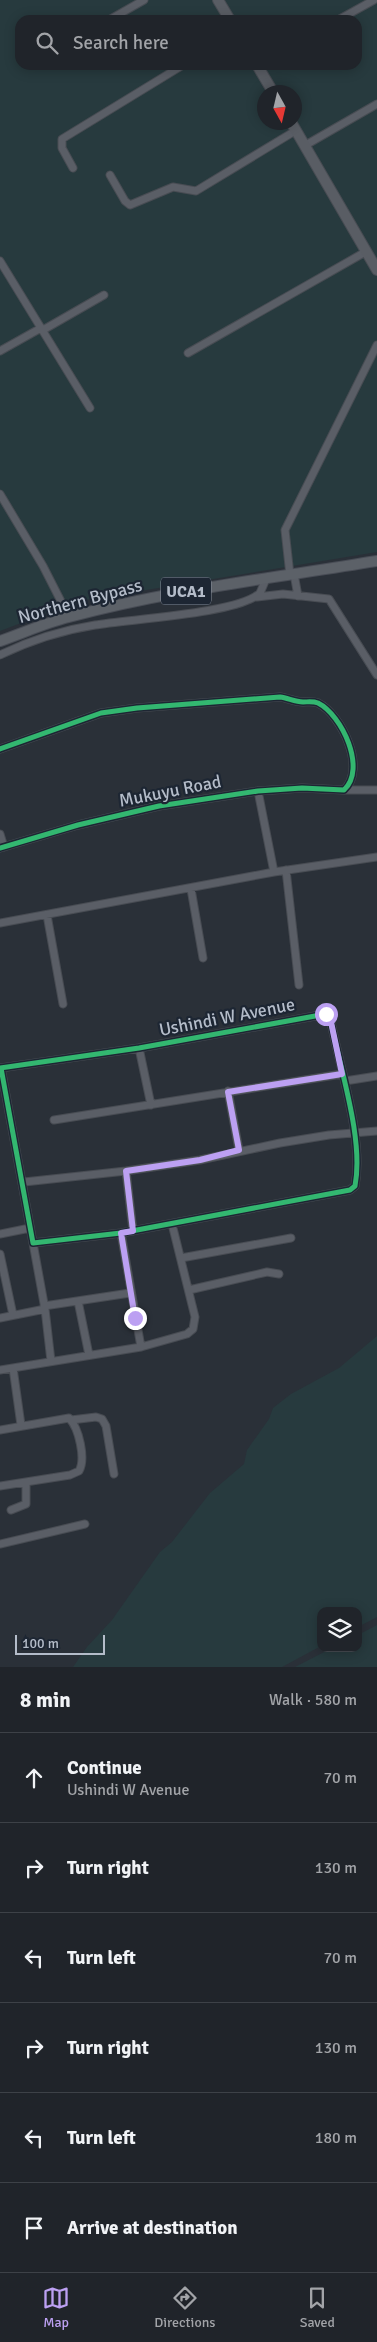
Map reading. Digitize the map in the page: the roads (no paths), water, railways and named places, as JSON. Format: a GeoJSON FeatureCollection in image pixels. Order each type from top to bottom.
{"type":"FeatureCollection","features":[{"type":"Feature","properties":{"kind":"main road","name":"Northern Bypass"},"geometry":{"type":"LineString","coordinates":[[0,641],[69,617],[184,591],[377,561]]}},
{"type":"Feature","properties":{"kind":"street"},"geometry":{"type":"LineString","coordinates":[[118,15],[144,0]]}},
{"type":"Feature","properties":{"kind":"street"},"geometry":{"type":"LineString","coordinates":[[218,0],[227,15]]}},
{"type":"Feature","properties":{"kind":"street"},"geometry":{"type":"LineString","coordinates":[[347,15],[374,0]]}},
{"type":"Feature","properties":{"kind":"street"},"geometry":{"type":"LineString","coordinates":[[73,168],[62,148],[62,139],[175,70]]}},
{"type":"Feature","properties":{"kind":"street"},"geometry":{"type":"LineString","coordinates":[[260,70],[269,85]]}},
{"type":"Feature","properties":{"kind":"street"},"geometry":{"type":"LineString","coordinates":[[304,146],[377,104]]}},
{"type":"Feature","properties":{"kind":"street"},"geometry":{"type":"LineString","coordinates":[[110,175],[125,201],[130,205],[172,187],[196,191],[288,130]]}},
{"type":"Feature","properties":{"kind":"street"},"geometry":{"type":"LineString","coordinates":[[295,130],[367,250],[377,270]]}},
{"type":"Feature","properties":{"kind":"street"},"geometry":{"type":"LineString","coordinates":[[188,353],[367,250]]}},
{"type":"Feature","properties":{"kind":"street"},"geometry":{"type":"LineString","coordinates":[[0,261],[90,408]]}},
{"type":"Feature","properties":{"kind":"street"},"geometry":{"type":"LineString","coordinates":[[0,351],[104,295]]}},
{"type":"Feature","properties":{"kind":"street"},"geometry":{"type":"LineString","coordinates":[[298,596],[292,575],[285,530],[377,345]]}},
{"type":"Feature","properties":{"kind":"street"},"geometry":{"type":"LineString","coordinates":[[0,494],[43,566],[69,617]]}},
{"type":"Feature","properties":{"kind":"street"},"geometry":{"type":"LineString","coordinates":[[257,597],[264,588],[266,579]]}},
{"type":"Feature","properties":{"kind":"street"},"geometry":{"type":"LineString","coordinates":[[0,654],[22,645],[87,626],[205,611],[257,597],[283,594],[328,599],[377,674]]}},
{"type":"Feature","properties":{"kind":"street"},"geometry":{"type":"LineString","coordinates":[[83,614],[87,626]]}},
{"type":"Feature","properties":{"kind":"street"},"geometry":{"type":"LineString","coordinates":[[0,749],[82,719],[110,711],[243,699],[288,698],[299,702],[319,704],[341,726],[349,742],[352,758],[351,778],[344,790]]}},
{"type":"Feature","properties":{"kind":"street","name":"Mukuyu Road"},"geometry":{"type":"LineString","coordinates":[[2,848],[124,813],[258,790],[302,788],[318,790],[377,790]]}},
{"type":"Feature","properties":{"kind":"street"},"geometry":{"type":"LineString","coordinates":[[258,790],[274,872]]}},
{"type":"Feature","properties":{"kind":"street"},"geometry":{"type":"LineString","coordinates":[[0,834],[2,848]]}},
{"type":"Feature","properties":{"kind":"street"},"geometry":{"type":"LineString","coordinates":[[0,924],[274,872],[377,857]]}},
{"type":"Feature","properties":{"kind":"street"},"geometry":{"type":"LineString","coordinates":[[286,870],[299,984]]}},
{"type":"Feature","properties":{"kind":"street"},"geometry":{"type":"LineString","coordinates":[[190,888],[203,958]]}},
{"type":"Feature","properties":{"kind":"street"},"geometry":{"type":"LineString","coordinates":[[47,915],[63,1004]]}},
{"type":"Feature","properties":{"kind":"street","name":"Ushindi W Avenue"},"geometry":{"type":"LineString","coordinates":[[0,1068],[139,1048],[326,1014],[331,1022],[354,1134],[354,1187],[310,1198],[172,1224]]}},
{"type":"Feature","properties":{"kind":"street"},"geometry":{"type":"LineString","coordinates":[[139,1048],[151,1105]]}},
{"type":"Feature","properties":{"kind":"street"},"geometry":{"type":"LineString","coordinates":[[0,1068],[24,1182],[30,1228],[45,1308],[51,1361]]}},
{"type":"Feature","properties":{"kind":"street"},"geometry":{"type":"LineString","coordinates":[[54,1120],[228,1092],[343,1078],[377,1076]]}},
{"type":"Feature","properties":{"kind":"street"},"geometry":{"type":"LineString","coordinates":[[228,1092],[239,1150]]}},
{"type":"Feature","properties":{"kind":"street"},"geometry":{"type":"LineString","coordinates":[[24,1182],[126,1171],[200,1160],[239,1150],[329,1135],[377,1131]]}},
{"type":"Feature","properties":{"kind":"street"},"geometry":{"type":"LineString","coordinates":[[126,1171],[133,1231]]}},
{"type":"Feature","properties":{"kind":"street"},"geometry":{"type":"LineString","coordinates":[[0,1370],[141,1347],[187,1334],[193,1329],[195,1316],[172,1224],[121,1233],[33,1243]]}},
{"type":"Feature","properties":{"kind":"street"},"geometry":{"type":"LineString","coordinates":[[0,1234],[30,1228]]}},
{"type":"Feature","properties":{"kind":"street"},"geometry":{"type":"LineString","coordinates":[[121,1233],[130,1294],[141,1347]]}},
{"type":"Feature","properties":{"kind":"street"},"geometry":{"type":"LineString","coordinates":[[181,1258],[291,1238]]}},
{"type":"Feature","properties":{"kind":"street"},"geometry":{"type":"LineString","coordinates":[[0,1254],[12,1315]]}},
{"type":"Feature","properties":{"kind":"street"},"geometry":{"type":"LineString","coordinates":[[188,1290],[267,1272],[279,1274]]}},
{"type":"Feature","properties":{"kind":"street"},"geometry":{"type":"LineString","coordinates":[[0,1318],[78,1301],[130,1294]]}},
{"type":"Feature","properties":{"kind":"street"},"geometry":{"type":"LineString","coordinates":[[78,1301],[88,1356]]}},
{"type":"Feature","properties":{"kind":"street"},"geometry":{"type":"LineString","coordinates":[[13,1368],[21,1425]]}},
{"type":"Feature","properties":{"kind":"street"},"geometry":{"type":"LineString","coordinates":[[0,1430],[64,1418],[71,1420],[96,1417],[102,1419],[106,1426],[114,1474]]}},
{"type":"Feature","properties":{"kind":"street"},"geometry":{"type":"LineString","coordinates":[[0,1486],[70,1475],[79,1471],[82,1463],[76,1429],[71,1420]]}},
{"type":"Feature","properties":{"kind":"street"},"geometry":{"type":"LineString","coordinates":[[11,1510],[26,1504],[26,1482]]}},
{"type":"Feature","properties":{"kind":"street"},"geometry":{"type":"LineString","coordinates":[[0,1544],[85,1524]]}}]}
